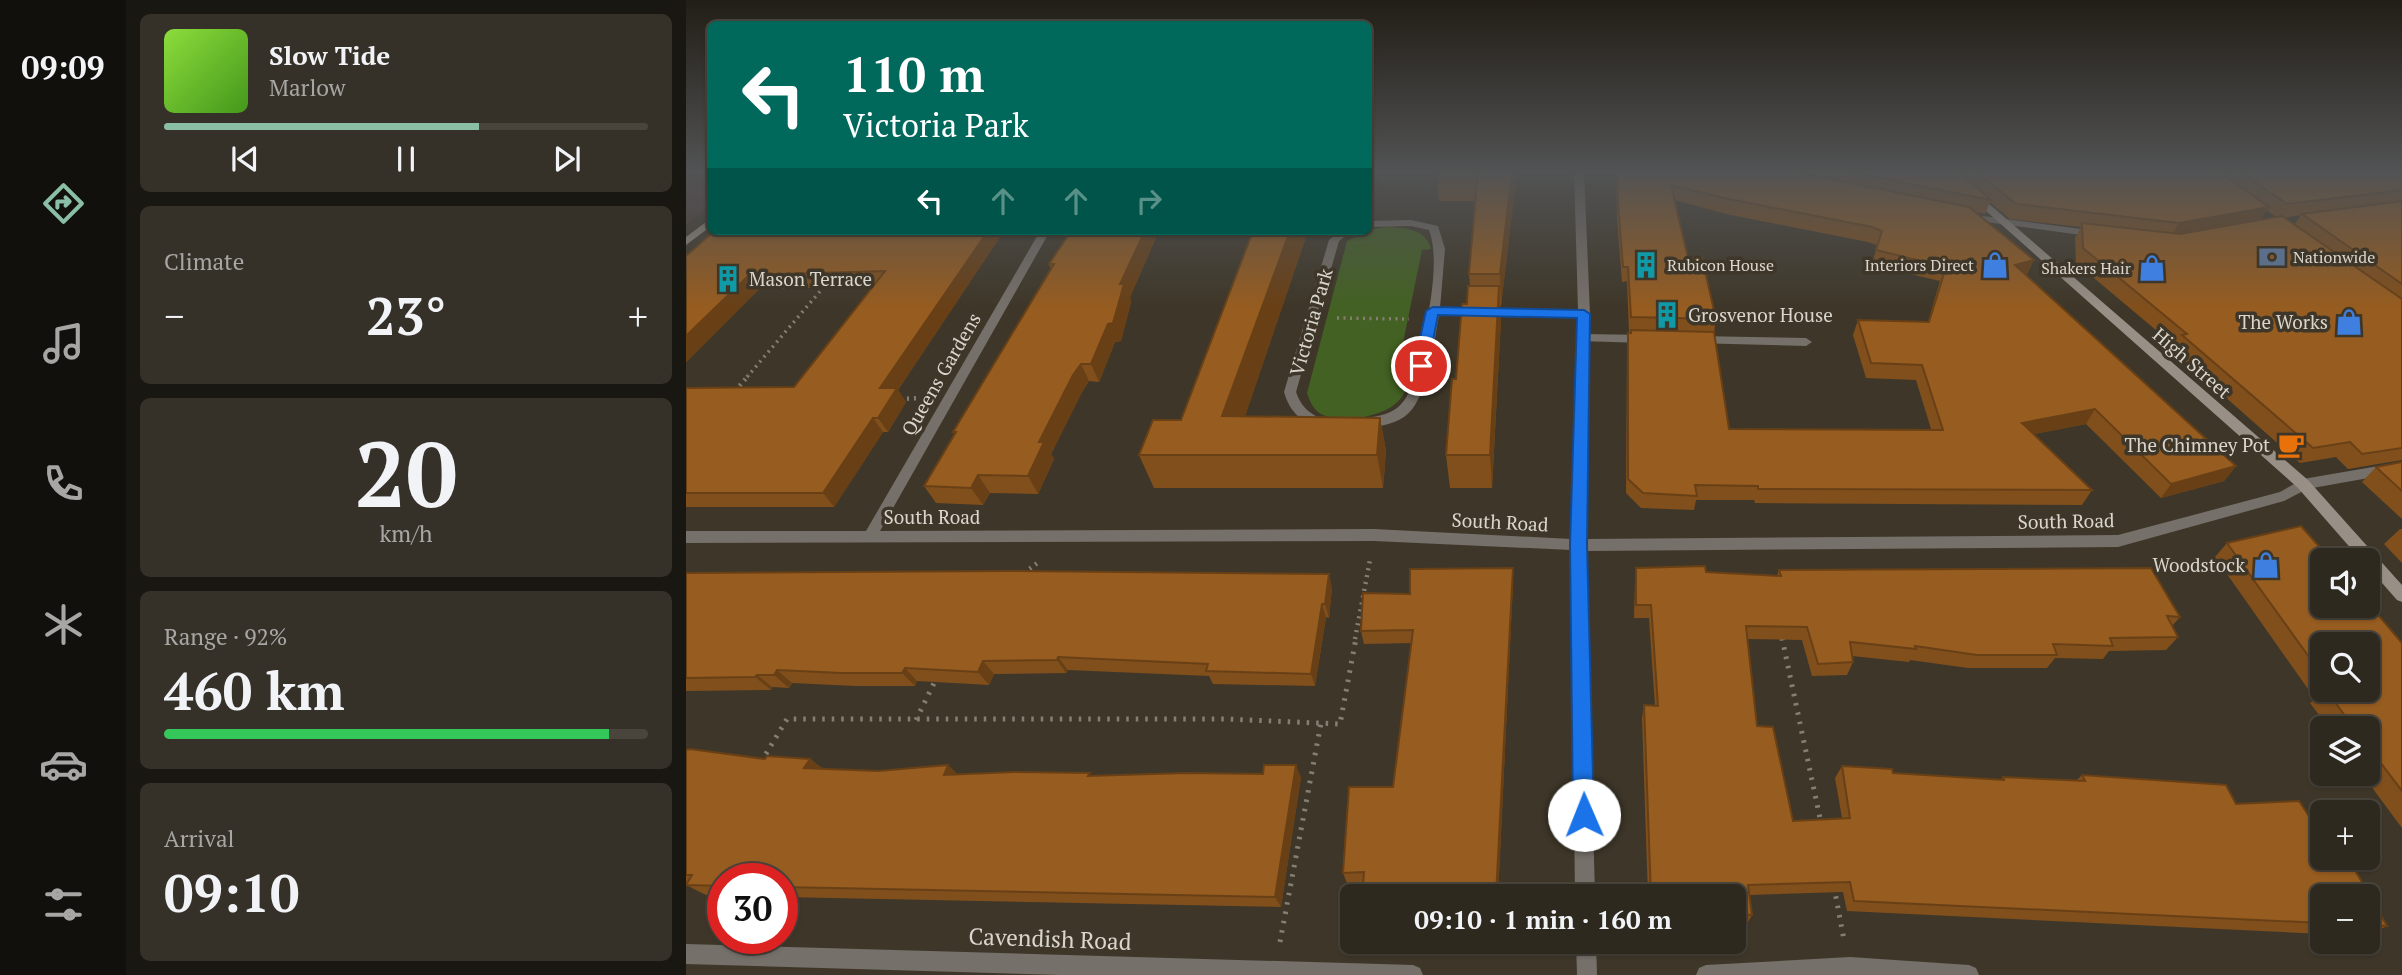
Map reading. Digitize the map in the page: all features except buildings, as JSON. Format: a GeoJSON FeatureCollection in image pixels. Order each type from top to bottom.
{"type":"FeatureCollection","features":[{"type":"Feature","properties":{"kind":"main road","name":"High Street"},"geometry":{"type":"LineString","coordinates":[[1998,216],[2303,484],[2402,596]]}},
{"type":"Feature","properties":{"kind":"main road"},"geometry":{"type":"LineString","coordinates":[[686,242],[707,224]]}},
{"type":"Feature","properties":{"kind":"street"},"geometry":{"type":"LineString","coordinates":[[1581,216],[1584,314],[1578,545],[1585,884]]}},
{"type":"Feature","properties":{"kind":"street"},"geometry":{"type":"LineString","coordinates":[[1965,216],[2103,235]]}},
{"type":"Feature","properties":{"kind":"street","name":"Victoria Park"},"geometry":{"type":"LineString","coordinates":[[1341,235],[1334,240],[1290,392],[1293,404],[1315,423],[1339,424],[1393,418],[1407,407],[1416,390],[1432,315],[1440,247],[1434,228],[1411,223],[1372,224]]}},
{"type":"Feature","properties":{"kind":"street","name":"Queens Gardens"},"geometry":{"type":"LineString","coordinates":[[870,536],[1043,235]]}},
{"type":"Feature","properties":{"kind":"street"},"geometry":{"type":"LineString","coordinates":[[1432,315],[1584,314]]}},
{"type":"Feature","properties":{"kind":"street"},"geometry":{"type":"LineString","coordinates":[[1583,338],[1653,339]]}},
{"type":"Feature","properties":{"kind":"street"},"geometry":{"type":"LineString","coordinates":[[1681,340],[1806,342]]}},
{"type":"Feature","properties":{"kind":"street","name":"South Road"},"geometry":{"type":"LineString","coordinates":[[686,537],[1374,535],[1578,545],[2118,541],[2284,496],[2303,484],[2402,467]]}},
{"type":"Feature","properties":{"kind":"street","name":"Cavendish Road"},"geometry":{"type":"LineString","coordinates":[[686,954],[1413,975]]}},
{"type":"Feature","properties":{"kind":"street"},"geometry":{"type":"LineString","coordinates":[[1586,954],[1587,975]]}},
{"type":"Feature","properties":{"kind":"street"},"geometry":{"type":"LineString","coordinates":[[1706,975],[1850,967],[1969,975]]}},
{"type":"Feature","properties":{"kind":"path"},"geometry":{"type":"LineString","coordinates":[[727,400],[835,273]]}},
{"type":"Feature","properties":{"kind":"path"},"geometry":{"type":"LineString","coordinates":[[1312,318],[1432,315]]}},
{"type":"Feature","properties":{"kind":"path"},"geometry":{"type":"LineString","coordinates":[[894,399],[949,398]]}},
{"type":"Feature","properties":{"kind":"path"},"geometry":{"type":"LineString","coordinates":[[758,767],[787,719],[1226,719],[1340,724],[1374,535]]}},
{"type":"Feature","properties":{"kind":"path"},"geometry":{"type":"LineString","coordinates":[[1023,574],[1073,536]]}},
{"type":"Feature","properties":{"kind":"path"},"geometry":{"type":"LineString","coordinates":[[1782,635],[1823,834]]}},
{"type":"Feature","properties":{"kind":"path"},"geometry":{"type":"LineString","coordinates":[[916,720],[940,671]]}},
{"type":"Feature","properties":{"kind":"path"},"geometry":{"type":"LineString","coordinates":[[1274,970],[1321,723]]}},
{"type":"Feature","properties":{"kind":"path"},"geometry":{"type":"LineString","coordinates":[[1831,874],[1850,967]]}},
{"type":"Feature","properties":{"kind":"shaded area"},"geometry":{"type":"Polygon","coordinates":[[[686,216],[696,216],[686,224],[686,216]]]}},
{"type":"Feature","properties":{"kind":"green space"},"geometry":{"type":"Polygon","coordinates":[[[1373,229],[1408,229],[1425,237],[1431,249],[1422,250],[1397,372],[1412,372],[1401,398],[1387,409],[1359,418],[1331,418],[1317,411],[1307,393],[1347,241],[1360,235],[1372,235],[1373,229]]]}},
{"type":"Feature","properties":{"kind":"place","name":"Nationwide"},"geometry":{"type":"Point","coordinates":[2272,257]}},
{"type":"Feature","properties":{"kind":"place","name":"Rubicon House"},"geometry":{"type":"Point","coordinates":[1646,265]}},
{"type":"Feature","properties":{"kind":"place","name":"Interiors Direct"},"geometry":{"type":"Point","coordinates":[1995,265]}},
{"type":"Feature","properties":{"kind":"place","name":"Shakers Hair"},"geometry":{"type":"Point","coordinates":[2152,268]}},
{"type":"Feature","properties":{"kind":"place","name":"Mason Terrace"},"geometry":{"type":"Point","coordinates":[728,279]}},
{"type":"Feature","properties":{"kind":"place","name":"Grosvenor House"},"geometry":{"type":"Point","coordinates":[1667,315]}},
{"type":"Feature","properties":{"kind":"place","name":"The Works"},"geometry":{"type":"Point","coordinates":[2349,322]}},
{"type":"Feature","properties":{"kind":"place","name":"The Chimney Pot"},"geometry":{"type":"Point","coordinates":[2291,445]}},
{"type":"Feature","properties":{"kind":"place","name":"Woodstock"},"geometry":{"type":"Point","coordinates":[2266,565]}},
{"type":"Feature","properties":{"kind":"route"},"geometry":{"type":"LineString","coordinates":[[1421,366],[1433,311],[1584,314],[1578,545],[1584,815]]}}]}
